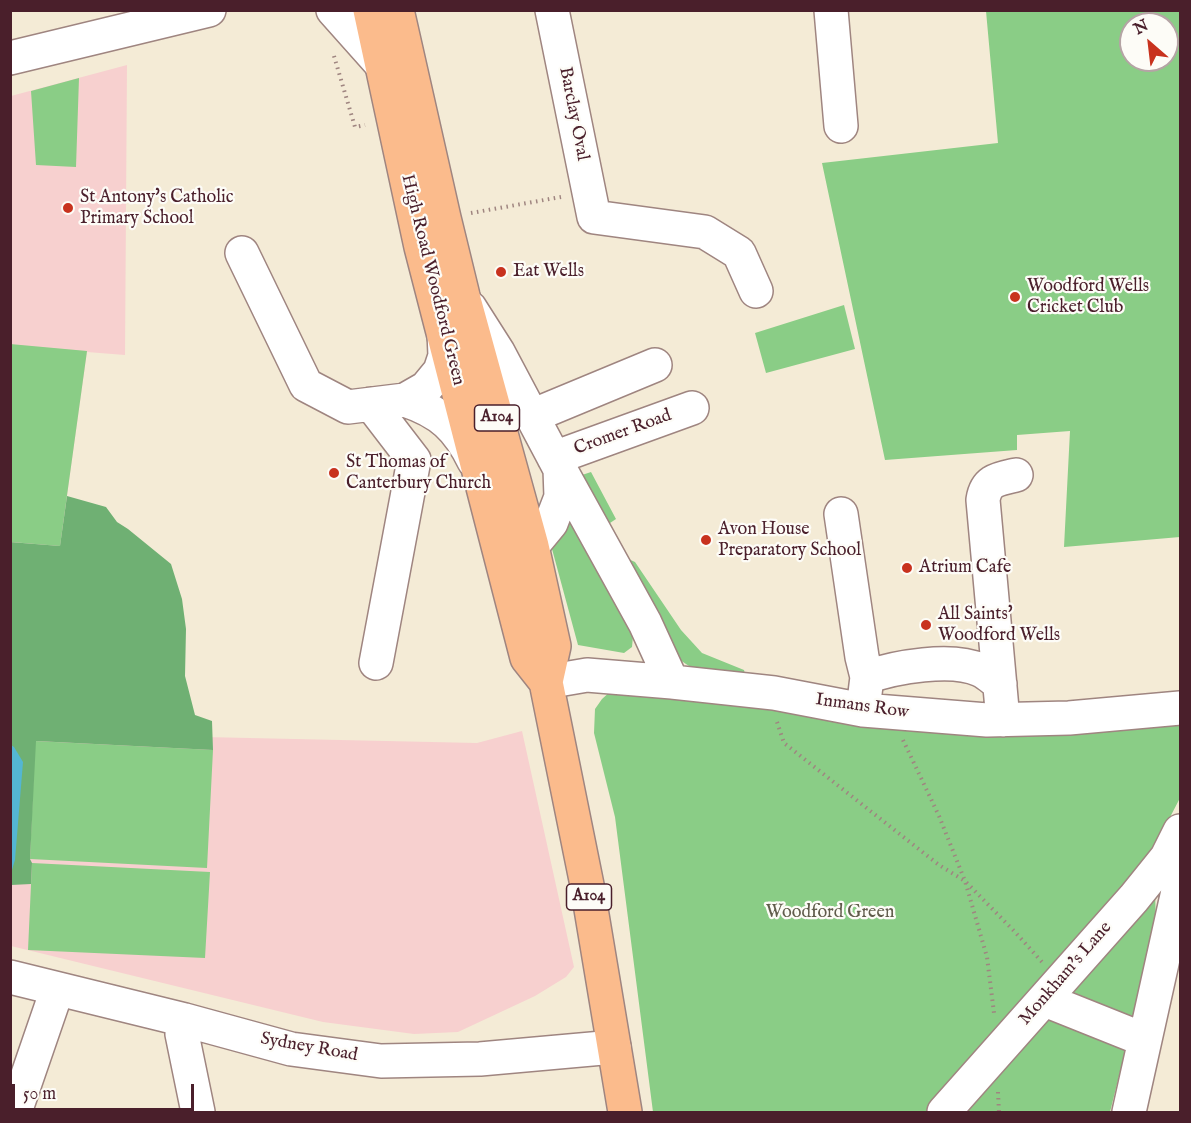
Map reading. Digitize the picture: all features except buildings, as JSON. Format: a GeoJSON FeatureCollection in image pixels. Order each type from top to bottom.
{"type":"FeatureCollection","features":[{"type":"Feature","properties":{"kind":"main road","name":"High Road Woodford Green"},"geometry":{"type":"LineString","coordinates":[[370,10],[422,247],[527,658],[546,682]]}},
{"type":"Feature","properties":{"kind":"main road","name":"High Road Woodford Green"},"geometry":{"type":"LineString","coordinates":[[397,10],[463,296],[532,546],[554,646],[546,682],[587,885],[625,1113]]}},
{"type":"Feature","properties":{"kind":"street"},"geometry":{"type":"LineString","coordinates":[[10,58],[209,10]]}},
{"type":"Feature","properties":{"kind":"street"},"geometry":{"type":"LineString","coordinates":[[333,10],[382,65]]}},
{"type":"Feature","properties":{"kind":"street","name":"Barclay Oval"},"geometry":{"type":"LineString","coordinates":[[552,10],[591,204]]}},
{"type":"Feature","properties":{"kind":"street"},"geometry":{"type":"LineString","coordinates":[[831,10],[841,126]]}},
{"type":"Feature","properties":{"kind":"street"},"geometry":{"type":"LineString","coordinates":[[591,204],[705,231],[739,253],[756,291]]}},
{"type":"Feature","properties":{"kind":"street"},"geometry":{"type":"LineString","coordinates":[[242,253],[306,385],[348,407],[405,400],[426,388],[440,371],[445,356],[444,329]]}},
{"type":"Feature","properties":{"kind":"street"},"geometry":{"type":"LineString","coordinates":[[463,296],[498,352],[645,623],[672,682]]}},
{"type":"Feature","properties":{"kind":"street"},"geometry":{"type":"LineString","coordinates":[[532,416],[655,365]]}},
{"type":"Feature","properties":{"kind":"street"},"geometry":{"type":"LineString","coordinates":[[405,400],[426,407],[451,424],[465,442],[479,471]]}},
{"type":"Feature","properties":{"kind":"street"},"geometry":{"type":"LineString","coordinates":[[371,404],[414,460],[376,663]]}},
{"type":"Feature","properties":{"kind":"street","name":"Cromer Road"},"geometry":{"type":"LineString","coordinates":[[557,464],[692,408]]}},
{"type":"Feature","properties":{"kind":"street"},"geometry":{"type":"LineString","coordinates":[[532,546],[551,522],[561,497],[557,464]]}},
{"type":"Feature","properties":{"kind":"street"},"geometry":{"type":"LineString","coordinates":[[1003,720],[983,500],[984,492],[993,480],[1016,475]]}},
{"type":"Feature","properties":{"kind":"street"},"geometry":{"type":"LineString","coordinates":[[841,514],[862,657],[877,711]]}},
{"type":"Feature","properties":{"kind":"street"},"geometry":{"type":"LineString","coordinates":[[867,677],[909,666],[954,665],[980,670],[1000,684]]}},
{"type":"Feature","properties":{"kind":"street","name":"Inmans Row"},"geometry":{"type":"LineString","coordinates":[[546,682],[587,675],[672,682],[774,693],[877,711],[987,720],[1069,718],[1180,708]]}},
{"type":"Feature","properties":{"kind":"street"},"geometry":{"type":"LineString","coordinates":[[1130,1113],[1180,882],[1174,844]]}},
{"type":"Feature","properties":{"kind":"street","name":"Monkham's Lane"},"geometry":{"type":"LineString","coordinates":[[944,1113],[1052,992],[1174,844]]}},
{"type":"Feature","properties":{"kind":"street","name":"Sydney Road"},"geometry":{"type":"LineString","coordinates":[[10,977],[291,1049],[381,1061],[480,1059],[614,1047]]}},
{"type":"Feature","properties":{"kind":"street"},"geometry":{"type":"LineString","coordinates":[[25,1106],[57,990]]}},
{"type":"Feature","properties":{"kind":"street"},"geometry":{"type":"LineString","coordinates":[[1052,992],[1145,1040]]}},
{"type":"Feature","properties":{"kind":"street"},"geometry":{"type":"LineString","coordinates":[[185,1020],[182,1034],[198,1113]]}},
{"type":"Feature","properties":{"kind":"path"},"geometry":{"type":"LineString","coordinates":[[333,54],[355,127],[365,126],[362,114]]}},
{"type":"Feature","properties":{"kind":"path"},"geometry":{"type":"LineString","coordinates":[[444,218],[591,204]]}},
{"type":"Feature","properties":{"kind":"path"},"geometry":{"type":"LineString","coordinates":[[774,693],[776,720],[784,743],[931,858],[965,881],[1015,932],[1052,992]]}},
{"type":"Feature","properties":{"kind":"path"},"geometry":{"type":"LineString","coordinates":[[877,711],[965,881],[987,957],[997,1053]]}},
{"type":"Feature","properties":{"kind":"shaded area","name":"St Antony's Catholic Primary School"},"geometry":{"type":"Polygon","coordinates":[[[127,65],[125,355],[87,352],[60,546],[11,542],[11,96],[127,65]]]}},
{"type":"Feature","properties":{"kind":"shaded area"},"geometry":{"type":"Polygon","coordinates":[[[522,731],[574,967],[566,977],[535,996],[458,1032],[414,1034],[323,1022],[11,946],[11,874],[27,740],[204,737],[477,743],[522,731]]]}},
{"type":"Feature","properties":{"kind":"green space","name":"Woodford Wells Cricket Club"},"geometry":{"type":"Polygon","coordinates":[[[986,11],[1180,11],[1180,537],[1064,547],[1070,431],[1017,435],[1017,450],[885,460],[822,163],[998,143],[986,11]]]}},
{"type":"Feature","properties":{"kind":"green space"},"geometry":{"type":"Polygon","coordinates":[[[79,78],[76,167],[36,165],[31,91],[79,78]]]}},
{"type":"Feature","properties":{"kind":"green space"},"geometry":{"type":"Polygon","coordinates":[[[844,305],[855,349],[766,373],[755,333],[844,305]]]}},
{"type":"Feature","properties":{"kind":"green space"},"geometry":{"type":"Polygon","coordinates":[[[10,344],[87,351],[60,546],[11,542],[10,344]]]}},
{"type":"Feature","properties":{"kind":"green space"},"geometry":{"type":"Polygon","coordinates":[[[591,472],[616,519],[604,527],[579,476],[591,472]]]}},
{"type":"Feature","properties":{"kind":"green space"},"geometry":{"type":"Polygon","coordinates":[[[67,496],[106,507],[117,522],[171,564],[182,599],[186,629],[185,676],[195,715],[212,721],[213,750],[36,741],[30,859],[32,863],[31,884],[11,885],[10,542],[60,546],[67,496]]]}},
{"type":"Feature","properties":{"kind":"green space"},"geometry":{"type":"Polygon","coordinates":[[[574,522],[633,636],[632,647],[624,653],[578,645],[552,549],[564,525],[574,522]]]}},
{"type":"Feature","properties":{"kind":"green space"},"geometry":{"type":"Polygon","coordinates":[[[624,557],[635,562],[681,630],[702,653],[744,670],[746,678],[727,677],[689,666],[671,654],[624,557]]]}},
{"type":"Feature","properties":{"kind":"green space","name":"Woodford Green"},"geometry":{"type":"Polygon","coordinates":[[[612,690],[1180,723],[1180,798],[1154,848],[1156,928],[1110,1112],[653,1112],[615,817],[594,733],[595,709],[612,690]]]}},
{"type":"Feature","properties":{"kind":"green space"},"geometry":{"type":"Polygon","coordinates":[[[35,741],[213,750],[207,868],[30,859],[35,741]]]}},
{"type":"Feature","properties":{"kind":"green space"},"geometry":{"type":"Polygon","coordinates":[[[32,863],[210,872],[205,958],[28,950],[32,863]]]}},
{"type":"Feature","properties":{"kind":"water"},"geometry":{"type":"Polygon","coordinates":[[[11,745],[23,762],[15,860],[11,873],[11,745]]]}},
{"type":"Feature","properties":{"kind":"place","name":"St Antony's Catholic Primary School"},"geometry":{"type":"Point","coordinates":[68,208]}},
{"type":"Feature","properties":{"kind":"place","name":"Eat Wells"},"geometry":{"type":"Point","coordinates":[501,272]}},
{"type":"Feature","properties":{"kind":"place","name":"Woodford Wells Cricket Club"},"geometry":{"type":"Point","coordinates":[1015,297]}},
{"type":"Feature","properties":{"kind":"place","name":"St Thomas of Canterbury Church"},"geometry":{"type":"Point","coordinates":[334,473]}},
{"type":"Feature","properties":{"kind":"place","name":"Avon House Preparatory School"},"geometry":{"type":"Point","coordinates":[706,540]}},
{"type":"Feature","properties":{"kind":"place","name":"Atrium Cafe"},"geometry":{"type":"Point","coordinates":[907,568]}},
{"type":"Feature","properties":{"kind":"place","name":"All Saints' Woodford Wells"},"geometry":{"type":"Point","coordinates":[926,625]}}]}
